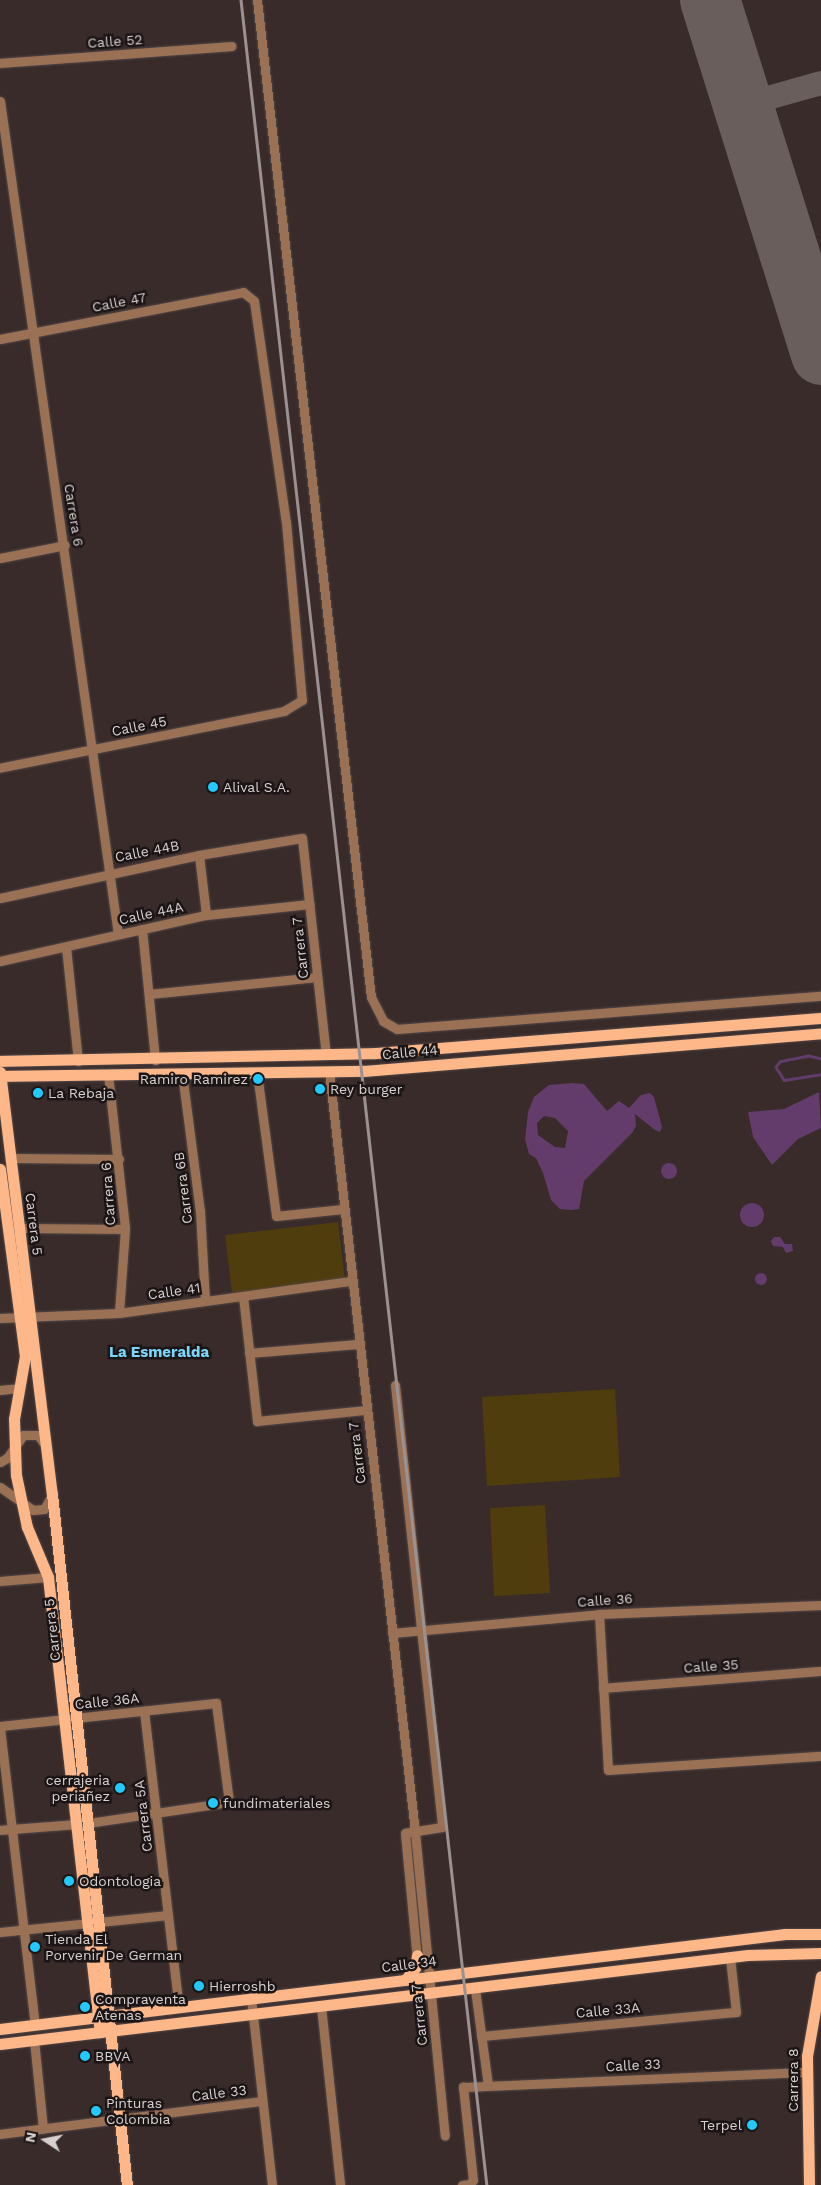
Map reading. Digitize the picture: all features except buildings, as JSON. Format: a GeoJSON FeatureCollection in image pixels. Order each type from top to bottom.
{"type":"FeatureCollection","features":[{"type":"Feature","properties":{"kind":"main road","name":"Calle 44"},"geometry":{"type":"LineString","coordinates":[[0,1061],[155,1060],[326,1055],[821,1018]]}},
{"type":"Feature","properties":{"kind":"main road","name":"Calle 44"},"geometry":{"type":"LineString","coordinates":[[0,1075],[377,1070],[821,1033]]}},
{"type":"Feature","properties":{"kind":"main road","name":"Carrera 5"},"geometry":{"type":"LineString","coordinates":[[0,1075],[47,1448],[89,1823],[93,1922]]}},
{"type":"Feature","properties":{"kind":"main road","name":"Carrera 5"},"geometry":{"type":"LineString","coordinates":[[0,1169],[4,1233],[25,1356],[18,1388],[14,1448],[21,1505],[34,1548],[48,1577],[76,1824],[93,1922],[105,2031],[127,2185]]}},
{"type":"Feature","properties":{"kind":"main road","name":"Calle 34"},"geometry":{"type":"LineString","coordinates":[[0,2029],[785,1934],[821,1934]]}},
{"type":"Feature","properties":{"kind":"main road"},"geometry":{"type":"LineString","coordinates":[[0,2044],[730,1958],[821,1953]]}},
{"type":"Feature","properties":{"kind":"main road"},"geometry":{"type":"LineString","coordinates":[[405,1980],[415,1968],[417,1954]]}},
{"type":"Feature","properties":{"kind":"main road"},"geometry":{"type":"LineString","coordinates":[[629,1954],[630,1970]]}},
{"type":"Feature","properties":{"kind":"main road","name":"Carrera 8"},"geometry":{"type":"LineString","coordinates":[[809,2185],[806,2072],[808,2036],[821,1976]]}},
{"type":"Feature","properties":{"kind":"street"},"geometry":{"type":"LineString","coordinates":[[256,0],[371,997],[383,1022],[397,1029],[821,996]]}},
{"type":"Feature","properties":{"kind":"street","name":"Calle 52"},"geometry":{"type":"LineString","coordinates":[[0,63],[231,46]]}},
{"type":"Feature","properties":{"kind":"street","name":"Carrera 6"},"geometry":{"type":"LineString","coordinates":[[0,101],[31,333],[65,545],[91,750],[118,934]]}},
{"type":"Feature","properties":{"kind":"street","name":"Calle 47"},"geometry":{"type":"LineString","coordinates":[[0,339],[243,292],[254,300],[286,522],[302,700],[284,711]]}},
{"type":"Feature","properties":{"kind":"street"},"geometry":{"type":"LineString","coordinates":[[0,558],[65,545]]}},
{"type":"Feature","properties":{"kind":"street","name":"Calle 45"},"geometry":{"type":"LineString","coordinates":[[0,768],[284,711]]}},
{"type":"Feature","properties":{"kind":"street","name":"Calle 44B"},"geometry":{"type":"LineString","coordinates":[[0,898],[199,855],[302,838]]}},
{"type":"Feature","properties":{"kind":"street","name":"Carrera 7"},"geometry":{"type":"LineString","coordinates":[[302,838],[326,1055]]}},
{"type":"Feature","properties":{"kind":"street"},"geometry":{"type":"LineString","coordinates":[[199,855],[206,915]]}},
{"type":"Feature","properties":{"kind":"street","name":"Calle 44A"},"geometry":{"type":"LineString","coordinates":[[0,961],[206,915],[309,904]]}},
{"type":"Feature","properties":{"kind":"street"},"geometry":{"type":"LineString","coordinates":[[142,929],[155,1060]]}},
{"type":"Feature","properties":{"kind":"street"},"geometry":{"type":"LineString","coordinates":[[66,947],[78,1061]]}},
{"type":"Feature","properties":{"kind":"street"},"geometry":{"type":"LineString","coordinates":[[149,994],[317,977]]}},
{"type":"Feature","properties":{"kind":"street","name":"Carrera 7"},"geometry":{"type":"LineString","coordinates":[[329,1071],[358,1344],[415,1832],[424,1978],[445,2136]]}},
{"type":"Feature","properties":{"kind":"street"},"geometry":{"type":"LineString","coordinates":[[257,1072],[276,1216],[343,1209]]}},
{"type":"Feature","properties":{"kind":"street","name":"Carrera 6B"},"geometry":{"type":"LineString","coordinates":[[182,1073],[200,1211],[205,1300]]}},
{"type":"Feature","properties":{"kind":"street","name":"Carrera 6"},"geometry":{"type":"LineString","coordinates":[[108,1074],[119,1159],[125,1229],[118,1313]]}},
{"type":"Feature","properties":{"kind":"street"},"geometry":{"type":"LineString","coordinates":[[11,1158],[119,1159]]}},
{"type":"Feature","properties":{"kind":"street"},"geometry":{"type":"LineString","coordinates":[[20,1228],[125,1229]]}},
{"type":"Feature","properties":{"kind":"street","name":"Calle 41"},"geometry":{"type":"LineString","coordinates":[[0,1318],[118,1313],[351,1281]]}},
{"type":"Feature","properties":{"kind":"street"},"geometry":{"type":"LineString","coordinates":[[243,1296],[257,1421],[366,1410]]}},
{"type":"Feature","properties":{"kind":"street"},"geometry":{"type":"LineString","coordinates":[[249,1353],[358,1344]]}},
{"type":"Feature","properties":{"kind":"street"},"geometry":{"type":"LineString","coordinates":[[395,1385],[442,1827],[415,1832]]}},
{"type":"Feature","properties":{"kind":"street"},"geometry":{"type":"LineString","coordinates":[[0,1390],[18,1388]]}},
{"type":"Feature","properties":{"kind":"street"},"geometry":{"type":"LineString","coordinates":[[0,1462],[7,1458],[23,1435],[30,1433],[44,1440],[47,1448]]}},
{"type":"Feature","properties":{"kind":"street"},"geometry":{"type":"LineString","coordinates":[[0,1487],[12,1492],[21,1505],[32,1510],[44,1509],[52,1494]]}},
{"type":"Feature","properties":{"kind":"street"},"geometry":{"type":"LineString","coordinates":[[0,1581],[48,1577]]}},
{"type":"Feature","properties":{"kind":"street","name":"Calle 36"},"geometry":{"type":"LineString","coordinates":[[392,1632],[599,1614],[821,1605]]}},
{"type":"Feature","properties":{"kind":"street"},"geometry":{"type":"LineString","coordinates":[[599,1614],[608,1770],[821,1756]]}},
{"type":"Feature","properties":{"kind":"street","name":"Calle 35"},"geometry":{"type":"LineString","coordinates":[[603,1688],[821,1671]]}},
{"type":"Feature","properties":{"kind":"street","name":"Calle 36A"},"geometry":{"type":"LineString","coordinates":[[0,1727],[216,1703],[230,1802],[156,1813]]}},
{"type":"Feature","properties":{"kind":"street","name":"Carrera 5A"},"geometry":{"type":"LineString","coordinates":[[144,1711],[179,2007]]}},
{"type":"Feature","properties":{"kind":"street"},"geometry":{"type":"LineString","coordinates":[[0,1727],[36,2024]]}},
{"type":"Feature","properties":{"kind":"street"},"geometry":{"type":"LineString","coordinates":[[89,1823],[156,1813]]}},
{"type":"Feature","properties":{"kind":"street"},"geometry":{"type":"LineString","coordinates":[[0,1830],[76,1824]]}},
{"type":"Feature","properties":{"kind":"street","name":"Carrera 7"},"geometry":{"type":"LineString","coordinates":[[415,1832],[405,1833],[417,1954],[424,1978]]}},
{"type":"Feature","properties":{"kind":"street"},"geometry":{"type":"LineString","coordinates":[[0,1932],[168,1915]]}},
{"type":"Feature","properties":{"kind":"street","name":"Calle 33A"},"geometry":{"type":"LineString","coordinates":[[482,2036],[736,2012],[730,1958]]}},
{"type":"Feature","properties":{"kind":"street"},"geometry":{"type":"LineString","coordinates":[[475,1989],[488,2086]]}},
{"type":"Feature","properties":{"kind":"street"},"geometry":{"type":"LineString","coordinates":[[250,1998],[272,2185]]}},
{"type":"Feature","properties":{"kind":"street"},"geometry":{"type":"LineString","coordinates":[[322,2006],[340,2185]]}},
{"type":"Feature","properties":{"kind":"street"},"geometry":{"type":"LineString","coordinates":[[34,2040],[43,2129]]}},
{"type":"Feature","properties":{"kind":"street","name":"Calle 33"},"geometry":{"type":"LineString","coordinates":[[462,2185],[472,2183],[462,2088],[806,2072]]}},
{"type":"Feature","properties":{"kind":"street","name":"Calle 33"},"geometry":{"type":"LineString","coordinates":[[0,2134],[262,2102]]}},
{"type":"Feature","properties":{"kind":"shaded area"},"geometry":{"type":"Polygon","coordinates":[[[584,1084],[607,1111],[619,1101],[629,1108],[641,1095],[650,1093],[654,1097],[662,1127],[660,1132],[655,1130],[635,1114],[636,1126],[632,1133],[584,1181],[579,1209],[560,1209],[551,1200],[543,1173],[536,1158],[529,1154],[525,1139],[528,1112],[534,1097],[549,1085],[584,1084]],[[544,1116],[537,1123],[538,1135],[555,1147],[565,1148],[568,1131],[555,1118],[544,1116]]]}},
{"type":"Feature","properties":{"kind":"shaded area"},"geometry":{"type":"Polygon","coordinates":[[[819,1092],[821,1128],[798,1139],[772,1165],[753,1137],[748,1112],[784,1109],[819,1092]]]}},
{"type":"Feature","properties":{"kind":"shaded area"},"geometry":{"type":"Polygon","coordinates":[[[666,1163],[672,1163],[677,1168],[675,1177],[666,1179],[661,1174],[661,1168],[666,1163]]]}},
{"type":"Feature","properties":{"kind":"shaded area"},"geometry":{"type":"Polygon","coordinates":[[[752,1203],[761,1206],[764,1215],[761,1224],[752,1227],[743,1224],[740,1215],[743,1206],[752,1203]]]}},
{"type":"Feature","properties":{"kind":"shaded area"},"geometry":{"type":"Polygon","coordinates":[[[338,1222],[345,1280],[232,1293],[225,1235],[338,1222]]]}},
{"type":"Feature","properties":{"kind":"shaded area"},"geometry":{"type":"Polygon","coordinates":[[[774,1237],[780,1237],[785,1244],[792,1244],[793,1251],[786,1253],[783,1247],[773,1246],[771,1241],[774,1237]]]}},
{"type":"Feature","properties":{"kind":"shaded area"},"geometry":{"type":"Polygon","coordinates":[[[759,1273],[763,1273],[767,1279],[763,1285],[759,1285],[755,1281],[755,1277],[759,1273]]]}},
{"type":"Feature","properties":{"kind":"shaded area"},"geometry":{"type":"Polygon","coordinates":[[[615,1389],[620,1477],[487,1486],[482,1397],[615,1389]]]}},
{"type":"Feature","properties":{"kind":"shaded area"},"geometry":{"type":"Polygon","coordinates":[[[545,1505],[550,1593],[494,1596],[490,1508],[545,1505]]]}},
{"type":"Feature","properties":{"kind":"waterway"},"geometry":{"type":"LineString","coordinates":[[821,1059],[809,1056],[780,1062],[776,1067],[784,1080],[821,1074]]}},
{"type":"Feature","properties":{"kind":"taxiway"},"geometry":{"type":"LineString","coordinates":[[743,105],[821,83]]}},
{"type":"Feature","properties":{"kind":"runway"},"geometry":{"type":"LineString","coordinates":[[710,0],[821,355]]}},
{"type":"Feature","properties":{"kind":"railway"},"geometry":{"type":"LineString","coordinates":[[241,0],[487,2185]]}},
{"type":"Feature","properties":{"kind":"place","name":"Alival S.A."},"geometry":{"type":"Point","coordinates":[213,787]}},
{"type":"Feature","properties":{"kind":"place","name":"Ramiro Ramirez"},"geometry":{"type":"Point","coordinates":[258,1079]}},
{"type":"Feature","properties":{"kind":"place","name":"Rey burger"},"geometry":{"type":"Point","coordinates":[320,1089]}},
{"type":"Feature","properties":{"kind":"place","name":"La Rebaja"},"geometry":{"type":"Point","coordinates":[38,1093]}},
{"type":"Feature","properties":{"kind":"place","name":"cerrajeria periañez"},"geometry":{"type":"Point","coordinates":[120,1788]}},
{"type":"Feature","properties":{"kind":"place","name":"fundimateriales"},"geometry":{"type":"Point","coordinates":[213,1803]}},
{"type":"Feature","properties":{"kind":"place","name":"Odontologia"},"geometry":{"type":"Point","coordinates":[69,1881]}},
{"type":"Feature","properties":{"kind":"place","name":"Tienda El Porvenir De German"},"geometry":{"type":"Point","coordinates":[35,1947]}},
{"type":"Feature","properties":{"kind":"place","name":"Hierroshb"},"geometry":{"type":"Point","coordinates":[199,1986]}},
{"type":"Feature","properties":{"kind":"place","name":"Compraventa Atenas"},"geometry":{"type":"Point","coordinates":[85,2007]}},
{"type":"Feature","properties":{"kind":"place","name":"BBVA"},"geometry":{"type":"Point","coordinates":[85,2056]}},
{"type":"Feature","properties":{"kind":"place","name":"Pinturas Colombia"},"geometry":{"type":"Point","coordinates":[96,2111]}},
{"type":"Feature","properties":{"kind":"place","name":"Terpel"},"geometry":{"type":"Point","coordinates":[752,2125]}},
{"type":"Feature","properties":{"kind":"district","name":"La Esmeralda"},"geometry":{"type":"Point","coordinates":[159,1353]}}]}
